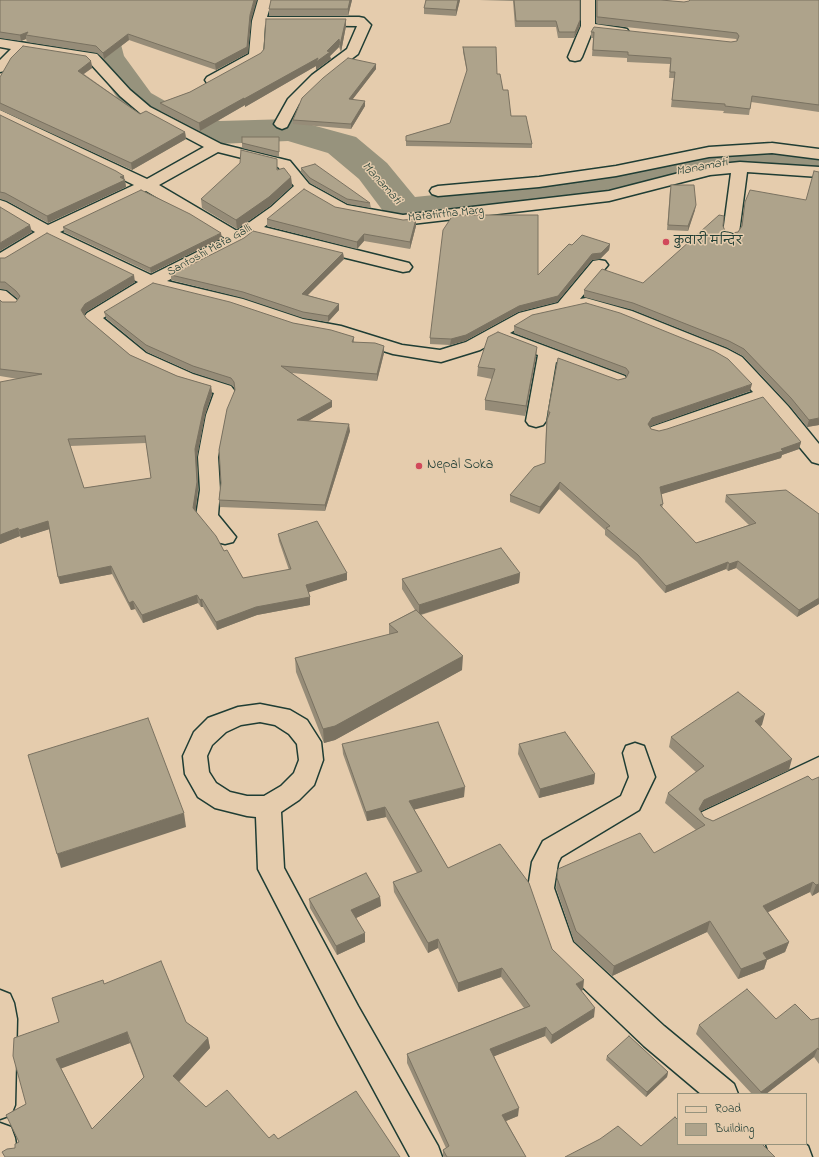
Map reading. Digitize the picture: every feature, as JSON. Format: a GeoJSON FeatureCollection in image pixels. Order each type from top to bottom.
{"type":"FeatureCollection","features":[{"type":"Feature","properties":{"kind":"street"},"geometry":{"type":"LineString","coordinates":[[198,88],[256,56],[259,21],[264,0]]}},
{"type":"Feature","properties":{"kind":"street"},"geometry":{"type":"LineString","coordinates":[[575,57],[588,26],[588,0]]}},
{"type":"Feature","properties":{"kind":"street"},"geometry":{"type":"LineString","coordinates":[[259,21],[359,22],[364,25],[353,51],[317,78],[293,102],[282,124]]}},
{"type":"Feature","properties":{"kind":"street"},"geometry":{"type":"LineString","coordinates":[[588,26],[596,29],[636,33]]}},
{"type":"Feature","properties":{"kind":"street","name":"Matatirtha Marg"},"geometry":{"type":"LineString","coordinates":[[0,43],[92,58],[125,93],[145,110],[216,147],[284,164],[303,187],[342,209],[403,220],[609,196],[710,170],[740,167],[819,172]]}},
{"type":"Feature","properties":{"kind":"street"},"geometry":{"type":"LineString","coordinates":[[0,68],[20,46]]}},
{"type":"Feature","properties":{"kind":"street"},"geometry":{"type":"LineString","coordinates":[[145,110],[165,102]]}},
{"type":"Feature","properties":{"kind":"street"},"geometry":{"type":"LineString","coordinates":[[3,119],[147,185],[244,234],[403,267]]}},
{"type":"Feature","properties":{"kind":"street"},"geometry":{"type":"LineString","coordinates":[[0,260],[48,232],[147,185],[216,147]]}},
{"type":"Feature","properties":{"kind":"street"},"geometry":{"type":"LineString","coordinates":[[438,191],[546,181],[616,171],[709,152],[772,148],[819,154]]}},
{"type":"Feature","properties":{"kind":"street"},"geometry":{"type":"LineString","coordinates":[[731,233],[740,167]]}},
{"type":"Feature","properties":{"kind":"street","name":"Santoshi Mata Galli"},"geometry":{"type":"LineString","coordinates":[[225,537],[207,516],[210,490],[208,457],[216,415],[224,396],[224,390],[186,378],[139,357],[94,320],[94,318],[151,282],[244,234],[277,210],[303,187]]}},
{"type":"Feature","properties":{"kind":"street"},"geometry":{"type":"LineString","coordinates":[[0,206],[48,232],[151,282],[237,304],[300,324],[335,330],[400,350],[441,356],[473,346],[497,334],[525,317],[586,303],[626,315],[735,360],[781,410],[819,457]]}},
{"type":"Feature","properties":{"kind":"street"},"geometry":{"type":"LineString","coordinates":[[564,307],[599,265]]}},
{"type":"Feature","properties":{"kind":"street"},"geometry":{"type":"LineString","coordinates":[[497,334],[618,380]]}},
{"type":"Feature","properties":{"kind":"street"},"geometry":{"type":"LineString","coordinates":[[536,421],[548,353]]}},
{"type":"Feature","properties":{"kind":"street"},"geometry":{"type":"LineString","coordinates":[[658,431],[766,394]]}},
{"type":"Feature","properties":{"kind":"street"},"geometry":{"type":"LineString","coordinates":[[260,714],[267,715],[281,718],[298,727],[309,742],[311,760],[305,778],[290,793],[268,807],[247,806],[224,801],[207,790],[196,774],[195,756],[203,739],[217,725],[238,716],[260,714]]}},
{"type":"Feature","properties":{"kind":"street"},"geometry":{"type":"LineString","coordinates":[[635,752],[642,777],[630,803],[552,849],[545,862],[541,888],[562,949],[654,1036],[722,1093]]}},
{"type":"Feature","properties":{"kind":"street"},"geometry":{"type":"LineString","coordinates":[[711,819],[819,767]]}},
{"type":"Feature","properties":{"kind":"street"},"geometry":{"type":"LineString","coordinates":[[268,807],[271,869],[348,1015],[427,1157]]}},
{"type":"Feature","properties":{"kind":"street"},"geometry":{"type":"LineString","coordinates":[[0,1003],[3,1019],[0,1105]]}},
{"type":"Feature","properties":{"kind":"street"},"geometry":{"type":"LineString","coordinates":[[0,1138],[3,1157]]}},
{"type":"Feature","properties":{"kind":"street"},"geometry":{"type":"LineString","coordinates":[[783,1145],[797,1157]]}},
{"type":"Feature","properties":{"kind":"building"},"geometry":{"type":"Polygon","coordinates":[[[0,0],[254,0],[250,15],[247,47],[215,64],[128,34],[103,53],[96,46],[26,35],[28,32],[20,35],[0,32],[0,0]]]}},
{"type":"Feature","properties":{"kind":"building"},"geometry":{"type":"Polygon","coordinates":[[[271,0],[350,0],[348,9],[269,9],[271,0]]]}},
{"type":"Feature","properties":{"kind":"building"},"geometry":{"type":"Polygon","coordinates":[[[426,0],[458,0],[456,10],[424,8],[426,0]]]}},
{"type":"Feature","properties":{"kind":"building"},"geometry":{"type":"Polygon","coordinates":[[[514,0],[580,0],[580,20],[575,32],[559,32],[556,21],[516,21],[514,0]]]}},
{"type":"Feature","properties":{"kind":"building"},"geometry":{"type":"Polygon","coordinates":[[[597,0],[661,0],[684,2],[690,0],[819,0],[819,105],[752,96],[750,109],[725,106],[725,104],[672,100],[675,72],[670,72],[671,58],[628,55],[628,52],[593,50],[594,32],[591,32],[594,27],[731,42],[737,41],[739,36],[737,33],[597,17],[597,0]]]}},
{"type":"Feature","properties":{"kind":"building"},"geometry":{"type":"Polygon","coordinates":[[[266,19],[346,19],[340,45],[339,39],[327,51],[330,52],[316,62],[318,58],[199,123],[160,103],[190,92],[261,53],[264,49],[266,19]]]}},
{"type":"Feature","properties":{"kind":"building"},"geometry":{"type":"Polygon","coordinates":[[[23,46],[86,56],[91,61],[78,71],[140,114],[146,111],[185,132],[131,163],[0,103],[0,77],[11,58],[23,46]]]}},
{"type":"Feature","properties":{"kind":"building"},"geometry":{"type":"Polygon","coordinates":[[[463,47],[496,47],[497,74],[500,74],[503,90],[508,90],[511,116],[526,116],[532,144],[406,141],[406,136],[450,123],[467,70],[463,47]]]}},
{"type":"Feature","properties":{"kind":"building"},"geometry":{"type":"Polygon","coordinates":[[[348,58],[376,64],[349,99],[365,101],[351,124],[293,120],[302,98],[323,78],[348,58]]]}},
{"type":"Feature","properties":{"kind":"building"},"geometry":{"type":"Polygon","coordinates":[[[0,115],[116,171],[124,176],[120,177],[125,180],[47,216],[5,193],[0,192],[0,115]]]}},
{"type":"Feature","properties":{"kind":"building"},"geometry":{"type":"Polygon","coordinates":[[[242,137],[279,137],[279,152],[242,143],[242,137]]]}},
{"type":"Feature","properties":{"kind":"building"},"geometry":{"type":"Polygon","coordinates":[[[241,150],[277,159],[277,170],[284,168],[291,177],[269,197],[236,220],[201,199],[240,163],[241,150]]]}},
{"type":"Feature","properties":{"kind":"building"},"geometry":{"type":"Polygon","coordinates":[[[315,164],[370,203],[347,199],[310,178],[301,168],[315,164]]]}},
{"type":"Feature","properties":{"kind":"building"},"geometry":{"type":"Polygon","coordinates":[[[814,171],[819,172],[819,418],[809,420],[791,398],[744,349],[729,341],[633,303],[584,290],[602,269],[643,283],[719,215],[724,216],[723,226],[725,231],[732,233],[738,232],[742,226],[745,202],[750,190],[806,200],[814,171]]]}},
{"type":"Feature","properties":{"kind":"building"},"geometry":{"type":"Polygon","coordinates":[[[671,185],[694,185],[696,205],[688,226],[668,225],[671,185]]]}},
{"type":"Feature","properties":{"kind":"building"},"geometry":{"type":"Polygon","coordinates":[[[304,189],[335,207],[403,220],[416,219],[410,242],[364,234],[357,242],[267,219],[304,189]]]}},
{"type":"Feature","properties":{"kind":"building"},"geometry":{"type":"Polygon","coordinates":[[[141,190],[190,214],[221,233],[150,268],[63,227],[141,190]]]}},
{"type":"Feature","properties":{"kind":"building"},"geometry":{"type":"Polygon","coordinates":[[[0,207],[30,225],[0,243],[0,207]]]}},
{"type":"Feature","properties":{"kind":"building"},"geometry":{"type":"Polygon","coordinates":[[[453,215],[538,215],[538,275],[569,244],[572,245],[582,235],[610,244],[601,253],[592,254],[558,296],[519,306],[466,335],[451,339],[430,338],[443,230],[453,215]]]}},
{"type":"Feature","properties":{"kind":"building"},"geometry":{"type":"Polygon","coordinates":[[[253,231],[343,253],[302,294],[339,304],[328,316],[303,312],[243,292],[171,275],[244,238],[253,231]]]}},
{"type":"Feature","properties":{"kind":"building"},"geometry":{"type":"Polygon","coordinates":[[[47,233],[134,275],[85,304],[81,310],[86,318],[130,355],[177,376],[211,386],[204,407],[195,449],[197,482],[193,508],[216,536],[224,551],[227,550],[243,578],[291,569],[278,534],[317,521],[347,573],[306,585],[310,597],[256,607],[216,622],[202,599],[200,600],[197,595],[142,615],[133,601],[129,603],[111,566],[58,577],[48,521],[19,530],[18,528],[0,535],[0,382],[42,374],[0,369],[0,300],[2,302],[16,302],[20,296],[5,282],[0,282],[0,258],[5,258],[47,233]],[[145,436],[68,439],[84,488],[151,478],[145,436]]]}},
{"type":"Feature","properties":{"kind":"building"},"geometry":{"type":"Polygon","coordinates":[[[153,283],[230,302],[293,323],[331,330],[354,337],[352,342],[375,343],[384,346],[377,374],[281,366],[332,401],[297,420],[349,424],[325,505],[219,500],[221,483],[219,450],[227,409],[235,390],[234,382],[231,378],[193,366],[146,345],[104,312],[153,283]]]}},
{"type":"Feature","properties":{"kind":"building"},"geometry":{"type":"Polygon","coordinates":[[[586,303],[620,313],[714,351],[728,359],[752,384],[652,418],[648,424],[651,429],[659,431],[667,429],[763,397],[801,442],[781,449],[783,451],[660,487],[663,504],[660,505],[696,543],[756,523],[726,495],[786,490],[819,514],[819,598],[799,610],[738,561],[729,564],[728,562],[666,586],[638,555],[606,528],[610,526],[560,482],[540,507],[510,495],[534,467],[545,463],[547,420],[550,412],[548,412],[558,358],[618,380],[626,378],[629,372],[626,368],[514,326],[532,315],[586,303]]]}},
{"type":"Feature","properties":{"kind":"building"},"geometry":{"type":"Polygon","coordinates":[[[498,332],[537,347],[526,406],[485,400],[495,369],[478,367],[488,337],[498,332]]]}},
{"type":"Feature","properties":{"kind":"building"},"geometry":{"type":"Polygon","coordinates":[[[501,548],[520,573],[419,605],[402,579],[501,548]]]}},
{"type":"Feature","properties":{"kind":"building"},"geometry":{"type":"Polygon","coordinates":[[[416,610],[463,656],[335,726],[323,729],[295,658],[398,632],[389,624],[416,610]]]}},
{"type":"Feature","properties":{"kind":"building"},"geometry":{"type":"Polygon","coordinates":[[[738,692],[765,714],[755,721],[792,759],[704,800],[699,809],[704,817],[713,821],[808,776],[812,780],[819,777],[819,884],[816,885],[813,882],[763,906],[789,942],[763,953],[767,959],[741,969],[710,921],[614,966],[576,931],[557,878],[558,869],[640,833],[654,853],[705,825],[668,793],[704,766],[671,737],[738,692]]]}},
{"type":"Feature","properties":{"kind":"building"},"geometry":{"type":"Polygon","coordinates":[[[148,718],[184,813],[57,854],[28,755],[148,718]]]}},
{"type":"Feature","properties":{"kind":"building"},"geometry":{"type":"Polygon","coordinates":[[[438,722],[465,787],[409,801],[448,868],[500,844],[529,883],[552,949],[584,980],[576,984],[595,1008],[552,1035],[546,1027],[490,1049],[519,1108],[502,1115],[526,1157],[447,1157],[443,1150],[449,1146],[407,1054],[530,1006],[502,968],[458,983],[438,939],[428,943],[393,882],[422,871],[385,807],[366,812],[342,744],[438,722]]]}},
{"type":"Feature","properties":{"kind":"building"},"geometry":{"type":"Polygon","coordinates":[[[565,732],[595,774],[540,789],[519,744],[565,732]]]}},
{"type":"Feature","properties":{"kind":"building"},"geometry":{"type":"Polygon","coordinates":[[[366,873],[380,897],[351,910],[365,933],[336,946],[309,899],[366,873]]]}},
{"type":"Feature","properties":{"kind":"building"},"geometry":{"type":"Polygon","coordinates":[[[161,961],[186,1022],[208,1038],[173,1076],[206,1107],[227,1090],[269,1138],[274,1134],[278,1139],[356,1091],[400,1157],[5,1157],[2,1152],[7,1149],[15,1148],[15,1144],[19,1142],[6,1115],[26,1104],[13,1056],[14,1038],[59,1022],[52,998],[103,980],[104,984],[161,961]],[[127,1032],[56,1059],[92,1129],[144,1077],[127,1032]]]}},
{"type":"Feature","properties":{"kind":"building"},"geometry":{"type":"Polygon","coordinates":[[[747,989],[776,1019],[795,1004],[811,1020],[819,1018],[819,1050],[818,1048],[761,1092],[699,1025],[747,989]]]}},
{"type":"Feature","properties":{"kind":"building"},"geometry":{"type":"Polygon","coordinates":[[[629,1036],[668,1072],[647,1092],[607,1056],[629,1036]]]}},
{"type":"Feature","properties":{"kind":"building"},"geometry":{"type":"Polygon","coordinates":[[[675,1117],[677,1119],[677,1145],[763,1145],[775,1157],[565,1157],[600,1139],[618,1126],[641,1146],[675,1117]]]}},
{"type":"Feature","properties":{"kind":"waterway","name":"Manamati"},"geometry":{"type":"LineString","coordinates":[[62,0],[95,10],[107,57],[138,101],[168,118],[218,133],[290,130],[342,145],[373,171],[404,210],[520,198],[635,182],[720,162],[790,160],[819,165]]}},
{"type":"Feature","properties":{"kind":"place","name":"कुवारी मन्दिर"},"geometry":{"type":"Point","coordinates":[666,242]}},
{"type":"Feature","properties":{"kind":"place","name":"Nepal Soka"},"geometry":{"type":"Point","coordinates":[419,466]}}]}
